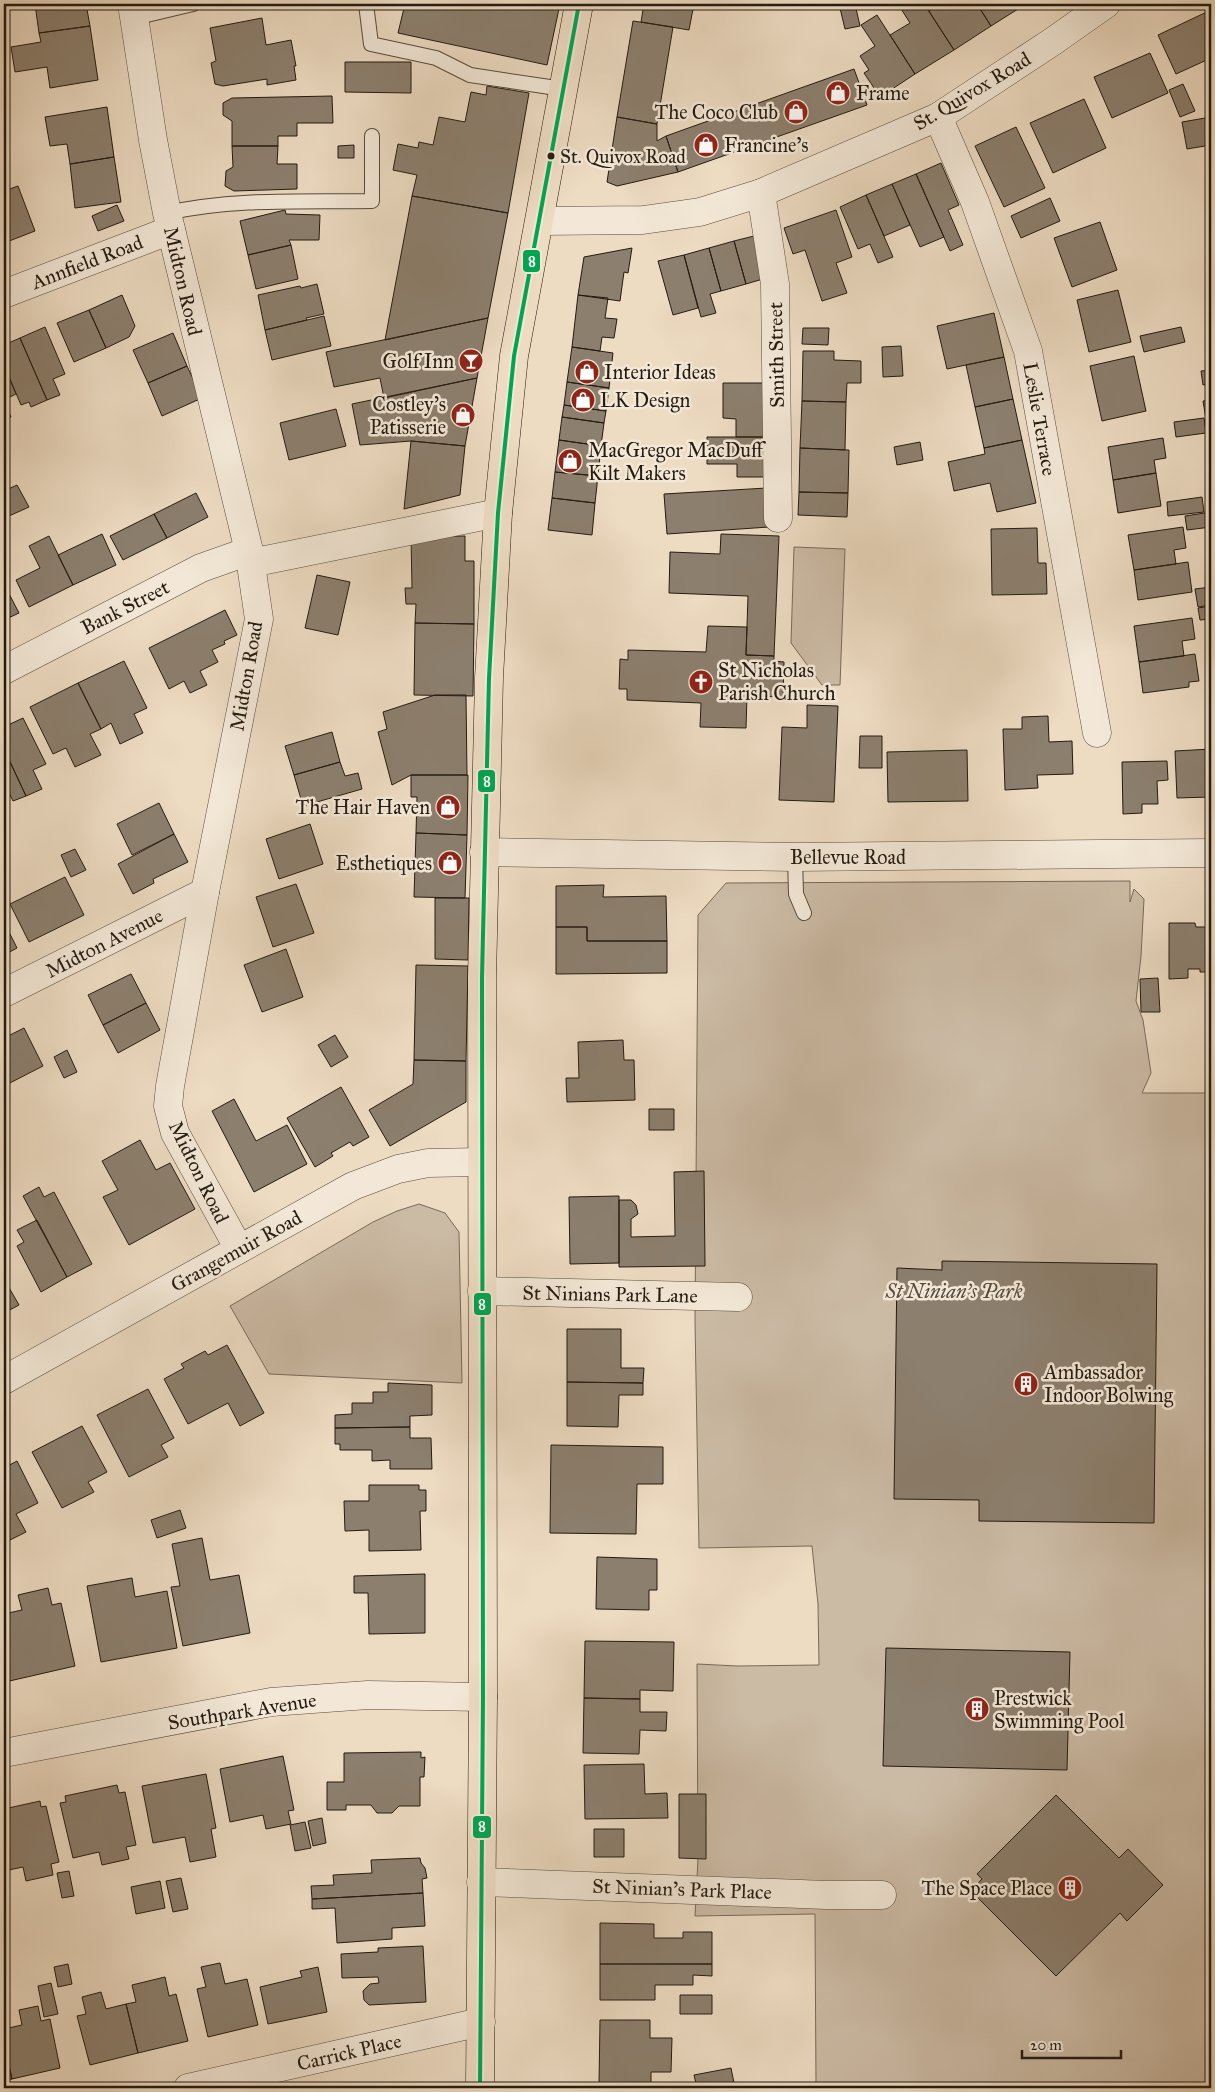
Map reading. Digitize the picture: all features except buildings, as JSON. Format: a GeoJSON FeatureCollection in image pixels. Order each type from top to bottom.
{"type":"FeatureCollection","features":[{"type":"Feature","properties":{"kind":"main road"},"geometry":{"type":"LineString","coordinates":[[480,2088],[483,1697],[481,1162],[484,852],[489,678],[498,513],[514,356],[579,4]]}},
{"type":"Feature","properties":{"kind":"street","name":"St. Quivox Road"},"geometry":{"type":"LineString","coordinates":[[540,221],[643,220],[700,212],[761,193],[938,118],[1106,4]]}},
{"type":"Feature","properties":{"kind":"street","name":"Midton Road"},"geometry":{"type":"LineString","coordinates":[[133,11],[153,140],[169,221],[250,557],[258,619],[205,892],[168,1106],[175,1133],[238,1249]]}},
{"type":"Feature","properties":{"kind":"street","name":"Leslie Terrace"},"geometry":{"type":"LineString","coordinates":[[938,118],[975,202],[1028,351],[1097,733]]}},
{"type":"Feature","properties":{"kind":"street","name":"Smith Street"},"geometry":{"type":"LineString","coordinates":[[761,193],[775,284],[778,518]]}},
{"type":"Feature","properties":{"kind":"street","name":"Annfield Road"},"geometry":{"type":"LineString","coordinates":[[4,294],[169,221]]}},
{"type":"Feature","properties":{"kind":"street","name":"Bank Street"},"geometry":{"type":"LineString","coordinates":[[4,670],[202,568],[250,557],[498,513]]}},
{"type":"Feature","properties":{"kind":"street","name":"Bellevue Road"},"geometry":{"type":"LineString","coordinates":[[484,852],[795,857],[1211,854]]}},
{"type":"Feature","properties":{"kind":"street","name":"Midton Avenue"},"geometry":{"type":"LineString","coordinates":[[4,994],[205,892]]}},
{"type":"Feature","properties":{"kind":"street","name":"Grangemuir Road"},"geometry":{"type":"LineString","coordinates":[[4,1380],[353,1186],[398,1169],[428,1163],[481,1162]]}},
{"type":"Feature","properties":{"kind":"street","name":"St Ninians Park Lane"},"geometry":{"type":"LineString","coordinates":[[482,1291],[738,1298]]}},
{"type":"Feature","properties":{"kind":"street","name":"Southpark Avenue"},"geometry":{"type":"LineString","coordinates":[[4,1754],[271,1702],[368,1695],[483,1697]]}},
{"type":"Feature","properties":{"kind":"street","name":"St Ninian's Park Place"},"geometry":{"type":"LineString","coordinates":[[481,1882],[882,1895]]}},
{"type":"Feature","properties":{"kind":"street","name":"Carrick Place"},"geometry":{"type":"LineString","coordinates":[[188,2088],[481,2022]]}},
{"type":"Feature","properties":{"kind":"lane"},"geometry":{"type":"LineString","coordinates":[[133,11],[193,4]]}},
{"type":"Feature","properties":{"kind":"lane"},"geometry":{"type":"LineString","coordinates":[[366,4],[371,44],[436,58],[470,75],[563,89]]}},
{"type":"Feature","properties":{"kind":"lane"},"geometry":{"type":"LineString","coordinates":[[169,221],[194,207],[232,203],[372,201],[372,136]]}},
{"type":"Feature","properties":{"kind":"lane"},"geometry":{"type":"LineString","coordinates":[[795,857],[796,894],[804,913]]}},
{"type":"Feature","properties":{"kind":"green space"},"geometry":{"type":"Polygon","coordinates":[[[794,547],[845,549],[840,685],[822,685],[791,643],[794,547]]]}},
{"type":"Feature","properties":{"kind":"green space","name":"St Ninian's Park"},"geometry":{"type":"Polygon","coordinates":[[[1130,881],[1130,902],[1134,889],[1144,899],[1136,1001],[1143,1020],[1151,1073],[1142,1093],[1211,1093],[1211,2088],[816,2088],[815,1914],[695,1916],[698,1859],[697,1664],[737,1666],[819,1665],[818,1604],[812,1546],[699,1548],[695,1321],[698,915],[726,883],[1130,881]]]}},
{"type":"Feature","properties":{"kind":"green space"},"geometry":{"type":"Polygon","coordinates":[[[419,1204],[445,1213],[459,1232],[462,1383],[269,1374],[230,1306],[373,1222],[419,1204]]]}},
{"type":"Feature","properties":{"kind":"transit line","name":"8"},"geometry":{"type":"LineString","coordinates":[[480,2088],[483,1697],[482,978],[489,678],[498,513],[514,356],[579,4]]}},
{"type":"Feature","properties":{"kind":"place","name":"Frame"},"geometry":{"type":"Point","coordinates":[838,93]}},
{"type":"Feature","properties":{"kind":"place","name":"The Coco Club"},"geometry":{"type":"Point","coordinates":[796,112]}},
{"type":"Feature","properties":{"kind":"place","name":"Francine's"},"geometry":{"type":"Point","coordinates":[706,145]}},
{"type":"Feature","properties":{"kind":"place","name":"St. Quivox Road"},"geometry":{"type":"Point","coordinates":[551,156]}},
{"type":"Feature","properties":{"kind":"place","name":"Golf Inn"},"geometry":{"type":"Point","coordinates":[471,361]}},
{"type":"Feature","properties":{"kind":"place","name":"Interior Ideas"},"geometry":{"type":"Point","coordinates":[587,372]}},
{"type":"Feature","properties":{"kind":"place","name":"LK Design"},"geometry":{"type":"Point","coordinates":[583,400]}},
{"type":"Feature","properties":{"kind":"place","name":"Costley's Patisserie"},"geometry":{"type":"Point","coordinates":[463,415]}},
{"type":"Feature","properties":{"kind":"place","name":"MacGregor MacDuff Kilt Makers"},"geometry":{"type":"Point","coordinates":[570,461]}},
{"type":"Feature","properties":{"kind":"place","name":"St Nicholas Parish Church"},"geometry":{"type":"Point","coordinates":[701,682]}},
{"type":"Feature","properties":{"kind":"place","name":"The Hair Haven"},"geometry":{"type":"Point","coordinates":[448,807]}},
{"type":"Feature","properties":{"kind":"place","name":"Esthetiques"},"geometry":{"type":"Point","coordinates":[450,863]}},
{"type":"Feature","properties":{"kind":"place","name":"Ambassador Indoor Bolwing"},"geometry":{"type":"Point","coordinates":[1026,1384]}},
{"type":"Feature","properties":{"kind":"place","name":"Prestwick Swimming Pool"},"geometry":{"type":"Point","coordinates":[977,1709]}},
{"type":"Feature","properties":{"kind":"place","name":"The Space Place"},"geometry":{"type":"Point","coordinates":[1070,1888]}}]}
